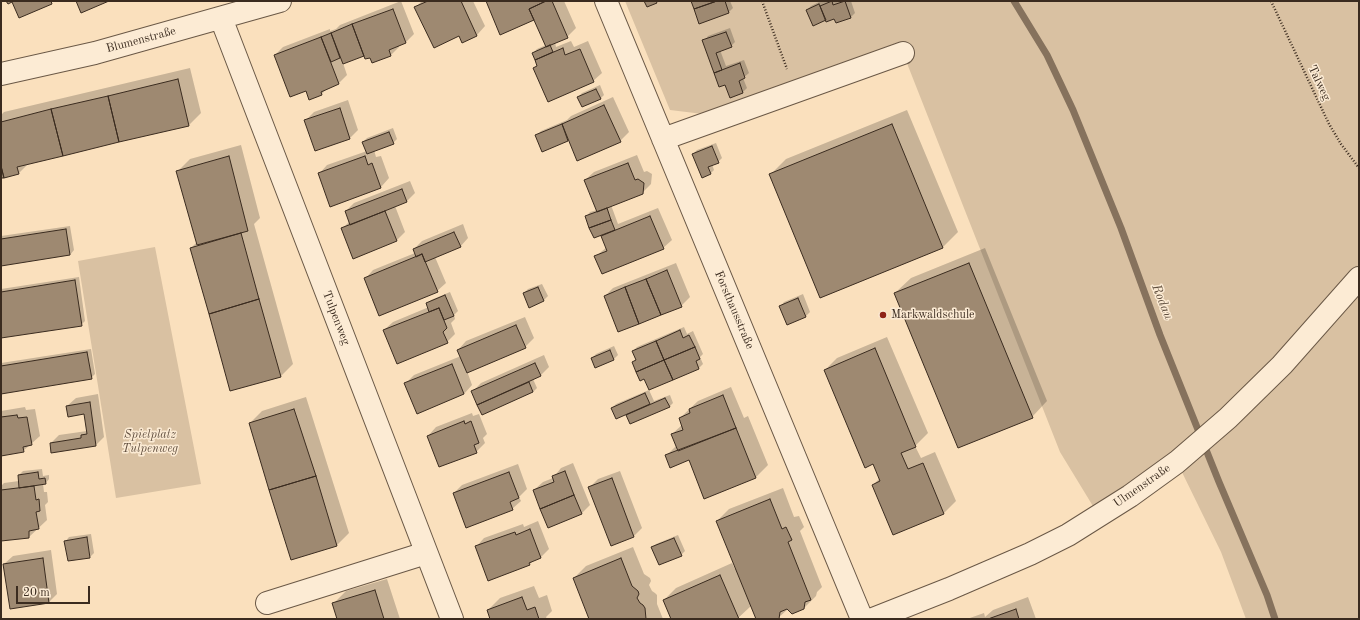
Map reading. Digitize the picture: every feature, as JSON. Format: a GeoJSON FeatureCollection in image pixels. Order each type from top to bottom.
{"type":"FeatureCollection","features":[{"type":"Feature","properties":{"kind":"street","name":"Blumenstraße"},"geometry":{"type":"LineString","coordinates":[[1,74],[95,53],[280,1]]}},
{"type":"Feature","properties":{"kind":"street","name":"Forsthausstraße"},"geometry":{"type":"LineString","coordinates":[[606,1],[862,619]]}},
{"type":"Feature","properties":{"kind":"street","name":"Tulpenweg"},"geometry":{"type":"LineString","coordinates":[[221,18],[452,619]]}},
{"type":"Feature","properties":{"kind":"street"},"geometry":{"type":"LineString","coordinates":[[663,139],[903,53]]}},
{"type":"Feature","properties":{"kind":"street","name":"Ulmenstraße"},"geometry":{"type":"LineString","coordinates":[[873,619],[999,568],[1068,535],[1130,496],[1177,462],[1228,418],[1282,365],[1359,278]]}},
{"type":"Feature","properties":{"kind":"street"},"geometry":{"type":"LineString","coordinates":[[267,603],[426,553]]}},
{"type":"Feature","properties":{"kind":"path"},"geometry":{"type":"LineString","coordinates":[[762,1],[796,92]]}},
{"type":"Feature","properties":{"kind":"path","name":"Talweg"},"geometry":{"type":"LineString","coordinates":[[1271,1],[1328,124],[1359,168]]}},
{"type":"Feature","properties":{"kind":"green space"},"geometry":{"type":"Polygon","coordinates":[[[625,1],[1359,1],[1359,619],[1246,619],[1221,552],[1177,462],[1099,516],[1060,452],[899,43],[703,114],[670,110],[625,1]]]}},
{"type":"Feature","properties":{"kind":"green space","name":"Spielplatz Tulpenweg"},"geometry":{"type":"Polygon","coordinates":[[[155,247],[201,484],[116,498],[78,261],[155,247]]]}},
{"type":"Feature","properties":{"kind":"building"},"geometry":{"type":"Polygon","coordinates":[[[6,1],[51,1],[52,4],[19,18],[12,2],[8,4],[6,1]]]}},
{"type":"Feature","properties":{"kind":"building"},"geometry":{"type":"Polygon","coordinates":[[[76,1],[109,1],[81,13],[76,1]]]}},
{"type":"Feature","properties":{"kind":"building"},"geometry":{"type":"Polygon","coordinates":[[[428,1],[461,1],[477,36],[462,43],[459,36],[434,48],[414,7],[428,1]]]}},
{"type":"Feature","properties":{"kind":"building"},"geometry":{"type":"Polygon","coordinates":[[[486,1],[546,1],[529,9],[534,20],[500,35],[486,1]]]}},
{"type":"Feature","properties":{"kind":"building"},"geometry":{"type":"Polygon","coordinates":[[[546,1],[552,1],[568,38],[546,47],[529,9],[546,1]]]}},
{"type":"Feature","properties":{"kind":"building"},"geometry":{"type":"Polygon","coordinates":[[[644,1],[656,1],[657,3],[647,7],[644,1]]]}},
{"type":"Feature","properties":{"kind":"building"},"geometry":{"type":"Polygon","coordinates":[[[691,1],[717,1],[694,9],[691,1]]]}},
{"type":"Feature","properties":{"kind":"building"},"geometry":{"type":"Polygon","coordinates":[[[717,1],[725,1],[729,13],[699,24],[694,9],[717,1]]]}},
{"type":"Feature","properties":{"kind":"building"},"geometry":{"type":"Polygon","coordinates":[[[832,1],[833,5],[845,1],[851,18],[836,23],[834,19],[826,22],[820,6],[832,1]]]}},
{"type":"Feature","properties":{"kind":"building"},"geometry":{"type":"Polygon","coordinates":[[[819,4],[826,20],[813,26],[806,10],[819,4]]]}},
{"type":"Feature","properties":{"kind":"building"},"geometry":{"type":"Polygon","coordinates":[[[393,9],[406,43],[389,50],[391,56],[372,63],[370,58],[365,59],[352,24],[393,9]]]}},
{"type":"Feature","properties":{"kind":"building"},"geometry":{"type":"Polygon","coordinates":[[[352,24],[364,56],[343,64],[331,33],[352,24]]]}},
{"type":"Feature","properties":{"kind":"building"},"geometry":{"type":"Polygon","coordinates":[[[726,32],[732,47],[716,53],[722,70],[714,73],[702,40],[726,32]]]}},
{"type":"Feature","properties":{"kind":"building"},"geometry":{"type":"Polygon","coordinates":[[[331,33],[340,58],[331,62],[321,37],[331,33]]]}},
{"type":"Feature","properties":{"kind":"building"},"geometry":{"type":"Polygon","coordinates":[[[321,37],[339,84],[321,92],[322,95],[309,100],[306,91],[290,97],[274,55],[321,37]]]}},
{"type":"Feature","properties":{"kind":"building"},"geometry":{"type":"Polygon","coordinates":[[[550,45],[553,52],[535,60],[532,53],[550,45]]]}},
{"type":"Feature","properties":{"kind":"building"},"geometry":{"type":"Polygon","coordinates":[[[563,48],[565,55],[580,49],[594,82],[548,102],[533,68],[537,66],[535,60],[563,48]]]}},
{"type":"Feature","properties":{"kind":"building"},"geometry":{"type":"Polygon","coordinates":[[[740,63],[745,78],[739,81],[743,93],[730,98],[725,85],[719,87],[714,73],[740,63]]]}},
{"type":"Feature","properties":{"kind":"building"},"geometry":{"type":"Polygon","coordinates":[[[178,79],[189,126],[119,142],[108,96],[178,79]]]}},
{"type":"Feature","properties":{"kind":"building"},"geometry":{"type":"Polygon","coordinates":[[[596,89],[601,99],[582,107],[577,97],[596,89]]]}},
{"type":"Feature","properties":{"kind":"building"},"geometry":{"type":"Polygon","coordinates":[[[108,96],[119,142],[63,156],[51,109],[108,96]]]}},
{"type":"Feature","properties":{"kind":"building"},"geometry":{"type":"Polygon","coordinates":[[[604,105],[621,142],[577,161],[562,124],[604,105]]]}},
{"type":"Feature","properties":{"kind":"building"},"geometry":{"type":"Polygon","coordinates":[[[340,108],[350,139],[315,151],[304,120],[340,108]]]}},
{"type":"Feature","properties":{"kind":"building"},"geometry":{"type":"Polygon","coordinates":[[[51,109],[63,156],[17,167],[19,174],[4,178],[1,166],[1,122],[51,109]]]}},
{"type":"Feature","properties":{"kind":"building"},"geometry":{"type":"Polygon","coordinates":[[[562,124],[568,141],[542,152],[535,135],[562,124]]]}},
{"type":"Feature","properties":{"kind":"building"},"geometry":{"type":"Polygon","coordinates":[[[892,124],[943,248],[820,298],[769,174],[892,124]]]}},
{"type":"Feature","properties":{"kind":"building"},"geometry":{"type":"Polygon","coordinates":[[[389,132],[394,144],[367,154],[362,142],[389,132]]]}},
{"type":"Feature","properties":{"kind":"building"},"geometry":{"type":"Polygon","coordinates":[[[712,146],[719,163],[708,167],[711,174],[702,178],[692,154],[712,146]]]}},
{"type":"Feature","properties":{"kind":"building"},"geometry":{"type":"Polygon","coordinates":[[[229,156],[248,231],[197,245],[176,171],[229,156]]]}},
{"type":"Feature","properties":{"kind":"building"},"geometry":{"type":"Polygon","coordinates":[[[365,156],[368,165],[372,163],[381,188],[330,207],[318,173],[365,156]]]}},
{"type":"Feature","properties":{"kind":"building"},"geometry":{"type":"Polygon","coordinates":[[[628,163],[635,180],[638,179],[644,183],[643,194],[597,212],[584,180],[628,163]]]}},
{"type":"Feature","properties":{"kind":"building"},"geometry":{"type":"Polygon","coordinates":[[[1,166],[4,178],[1,178],[1,166]]]}},
{"type":"Feature","properties":{"kind":"building"},"geometry":{"type":"Polygon","coordinates":[[[402,189],[407,202],[350,225],[345,211],[402,189]]]}},
{"type":"Feature","properties":{"kind":"building"},"geometry":{"type":"Polygon","coordinates":[[[607,208],[611,220],[589,228],[585,216],[607,208]]]}},
{"type":"Feature","properties":{"kind":"building"},"geometry":{"type":"Polygon","coordinates":[[[385,211],[397,241],[353,259],[341,228],[385,211]]]}},
{"type":"Feature","properties":{"kind":"building"},"geometry":{"type":"Polygon","coordinates":[[[650,216],[664,249],[602,274],[594,256],[607,251],[601,236],[650,216]]]}},
{"type":"Feature","properties":{"kind":"building"},"geometry":{"type":"Polygon","coordinates":[[[611,220],[615,230],[594,238],[589,228],[611,220]]]}},
{"type":"Feature","properties":{"kind":"building"},"geometry":{"type":"Polygon","coordinates":[[[66,229],[70,255],[1,266],[1,239],[66,229]]]}},
{"type":"Feature","properties":{"kind":"building"},"geometry":{"type":"Polygon","coordinates":[[[454,232],[461,247],[425,262],[422,254],[416,257],[413,249],[454,232]]]}},
{"type":"Feature","properties":{"kind":"building"},"geometry":{"type":"Polygon","coordinates":[[[241,233],[259,299],[209,314],[190,248],[241,233]]]}},
{"type":"Feature","properties":{"kind":"building"},"geometry":{"type":"Polygon","coordinates":[[[422,254],[438,292],[379,316],[364,278],[422,254]]]}},
{"type":"Feature","properties":{"kind":"building"},"geometry":{"type":"Polygon","coordinates":[[[969,263],[1033,418],[958,448],[894,293],[969,263]]]}},
{"type":"Feature","properties":{"kind":"building"},"geometry":{"type":"Polygon","coordinates":[[[667,270],[682,307],[661,315],[646,279],[667,270]]]}},
{"type":"Feature","properties":{"kind":"building"},"geometry":{"type":"Polygon","coordinates":[[[646,279],[661,315],[639,324],[625,287],[646,279]]]}},
{"type":"Feature","properties":{"kind":"building"},"geometry":{"type":"Polygon","coordinates":[[[75,280],[82,326],[1,338],[1,292],[75,280]]]}},
{"type":"Feature","properties":{"kind":"building"},"geometry":{"type":"Polygon","coordinates":[[[538,287],[544,301],[529,308],[523,293],[538,287]]]}},
{"type":"Feature","properties":{"kind":"building"},"geometry":{"type":"Polygon","coordinates":[[[625,287],[639,324],[618,332],[604,296],[625,287]]]}},
{"type":"Feature","properties":{"kind":"building"},"geometry":{"type":"Polygon","coordinates":[[[445,295],[454,316],[444,320],[439,308],[429,312],[426,303],[445,295]]]}},
{"type":"Feature","properties":{"kind":"building"},"geometry":{"type":"Polygon","coordinates":[[[798,298],[806,317],[787,325],[779,306],[798,298]]]}},
{"type":"Feature","properties":{"kind":"building"},"geometry":{"type":"Polygon","coordinates":[[[259,299],[281,377],[230,391],[209,314],[259,299]]]}},
{"type":"Feature","properties":{"kind":"building"},"geometry":{"type":"Polygon","coordinates":[[[439,308],[447,328],[443,332],[448,343],[397,364],[383,330],[439,308]]]}},
{"type":"Feature","properties":{"kind":"building"},"geometry":{"type":"Polygon","coordinates":[[[516,325],[526,348],[467,373],[457,350],[516,325]]]}},
{"type":"Feature","properties":{"kind":"building"},"geometry":{"type":"Polygon","coordinates":[[[680,330],[683,338],[689,335],[695,347],[664,360],[656,341],[680,330]]]}},
{"type":"Feature","properties":{"kind":"building"},"geometry":{"type":"Polygon","coordinates":[[[656,341],[664,360],[636,372],[632,362],[636,360],[632,351],[656,341]]]}},
{"type":"Feature","properties":{"kind":"building"},"geometry":{"type":"Polygon","coordinates":[[[695,347],[700,359],[696,361],[699,369],[673,380],[664,360],[695,347]]]}},
{"type":"Feature","properties":{"kind":"building"},"geometry":{"type":"Polygon","coordinates":[[[875,348],[916,447],[901,453],[908,469],[923,463],[944,514],[893,535],[872,485],[880,481],[873,464],[865,468],[824,370],[875,348]]]}},
{"type":"Feature","properties":{"kind":"building"},"geometry":{"type":"Polygon","coordinates":[[[610,350],[614,360],[595,368],[591,358],[610,350]]]}},
{"type":"Feature","properties":{"kind":"building"},"geometry":{"type":"Polygon","coordinates":[[[87,352],[92,379],[1,394],[1,366],[87,352]]]}},
{"type":"Feature","properties":{"kind":"building"},"geometry":{"type":"Polygon","coordinates":[[[664,360],[673,380],[649,390],[644,379],[640,381],[636,372],[664,360]]]}},
{"type":"Feature","properties":{"kind":"building"},"geometry":{"type":"Polygon","coordinates":[[[535,363],[541,376],[477,405],[471,391],[535,363]]]}},
{"type":"Feature","properties":{"kind":"building"},"geometry":{"type":"Polygon","coordinates":[[[452,364],[464,394],[417,414],[404,383],[452,364]]]}},
{"type":"Feature","properties":{"kind":"building"},"geometry":{"type":"Polygon","coordinates":[[[529,382],[533,392],[482,415],[477,405],[529,382]]]}},
{"type":"Feature","properties":{"kind":"building"},"geometry":{"type":"Polygon","coordinates":[[[645,393],[650,404],[616,419],[611,408],[645,393]]]}},
{"type":"Feature","properties":{"kind":"building"},"geometry":{"type":"Polygon","coordinates":[[[723,395],[736,428],[678,451],[671,434],[683,430],[679,418],[690,413],[689,409],[723,395]]]}},
{"type":"Feature","properties":{"kind":"building"},"geometry":{"type":"Polygon","coordinates":[[[665,398],[670,407],[630,424],[626,415],[665,398]]]}},
{"type":"Feature","properties":{"kind":"building"},"geometry":{"type":"Polygon","coordinates":[[[90,402],[96,446],[51,453],[50,443],[81,438],[81,435],[87,434],[84,414],[68,417],[66,406],[90,402]]]}},
{"type":"Feature","properties":{"kind":"building"},"geometry":{"type":"Polygon","coordinates":[[[294,409],[316,476],[269,490],[249,423],[294,409]]]}},
{"type":"Feature","properties":{"kind":"building"},"geometry":{"type":"Polygon","coordinates":[[[17,415],[18,418],[27,417],[32,445],[23,447],[24,452],[1,456],[1,417],[17,415]]]}},
{"type":"Feature","properties":{"kind":"building"},"geometry":{"type":"Polygon","coordinates":[[[464,421],[465,424],[471,421],[479,443],[474,445],[477,453],[439,467],[427,436],[464,421]]]}},
{"type":"Feature","properties":{"kind":"building"},"geometry":{"type":"Polygon","coordinates":[[[736,428],[756,478],[704,499],[689,460],[670,468],[665,455],[736,428]]]}},
{"type":"Feature","properties":{"kind":"building"},"geometry":{"type":"Polygon","coordinates":[[[565,471],[574,495],[540,509],[533,490],[554,482],[552,476],[565,471]]]}},
{"type":"Feature","properties":{"kind":"building"},"geometry":{"type":"Polygon","coordinates":[[[38,472],[39,479],[45,478],[46,484],[19,488],[18,475],[38,472]]]}},
{"type":"Feature","properties":{"kind":"building"},"geometry":{"type":"Polygon","coordinates":[[[509,472],[519,498],[510,502],[513,510],[466,528],[453,493],[509,472]]]}},
{"type":"Feature","properties":{"kind":"building"},"geometry":{"type":"Polygon","coordinates":[[[316,476],[337,546],[291,560],[269,490],[316,476]]]}},
{"type":"Feature","properties":{"kind":"building"},"geometry":{"type":"Polygon","coordinates":[[[612,478],[634,537],[611,546],[588,487],[612,478]]]}},
{"type":"Feature","properties":{"kind":"building"},"geometry":{"type":"Polygon","coordinates":[[[34,486],[36,500],[39,499],[40,511],[36,512],[39,529],[29,531],[29,538],[1,541],[1,490],[34,486]]]}},
{"type":"Feature","properties":{"kind":"building"},"geometry":{"type":"Polygon","coordinates":[[[574,495],[582,514],[548,528],[540,509],[574,495]]]}},
{"type":"Feature","properties":{"kind":"building"},"geometry":{"type":"Polygon","coordinates":[[[770,499],[782,529],[786,527],[792,540],[788,542],[811,600],[805,602],[804,609],[792,614],[787,609],[780,612],[779,619],[756,619],[716,521],[770,499]]]}},
{"type":"Feature","properties":{"kind":"building"},"geometry":{"type":"Polygon","coordinates":[[[530,529],[541,558],[529,563],[530,565],[488,581],[475,546],[515,532],[516,535],[530,529]]]}},
{"type":"Feature","properties":{"kind":"building"},"geometry":{"type":"Polygon","coordinates":[[[87,537],[90,558],[68,561],[64,541],[87,537]]]}},
{"type":"Feature","properties":{"kind":"building"},"geometry":{"type":"Polygon","coordinates":[[[674,538],[682,556],[659,565],[651,547],[674,538]]]}},
{"type":"Feature","properties":{"kind":"building"},"geometry":{"type":"Polygon","coordinates":[[[43,558],[49,603],[10,609],[3,564],[43,558]]]}},
{"type":"Feature","properties":{"kind":"building"},"geometry":{"type":"Polygon","coordinates":[[[621,558],[632,586],[638,591],[639,594],[637,598],[645,608],[646,619],[589,619],[573,578],[621,558]]]}},
{"type":"Feature","properties":{"kind":"building"},"geometry":{"type":"Polygon","coordinates":[[[720,575],[739,619],[671,619],[663,600],[720,575]]]}},
{"type":"Feature","properties":{"kind":"building"},"geometry":{"type":"Polygon","coordinates":[[[375,590],[384,619],[337,619],[332,603],[375,590]]]}},
{"type":"Feature","properties":{"kind":"building"},"geometry":{"type":"Polygon","coordinates":[[[522,597],[527,610],[535,607],[539,619],[490,619],[487,610],[522,597]]]}},
{"type":"Feature","properties":{"kind":"building"},"geometry":{"type":"Polygon","coordinates":[[[1016,609],[1019,619],[988,619],[1016,609]]]}},
{"type":"Feature","properties":{"kind":"waterway","name":"Rodau"},"geometry":{"type":"LineString","coordinates":[[1014,1],[1047,55],[1073,110],[1121,228],[1160,335],[1219,482],[1267,595],[1275,619]]}},
{"type":"Feature","properties":{"kind":"place","name":"Markwaldschule"},"geometry":{"type":"Point","coordinates":[883,315]}}]}
